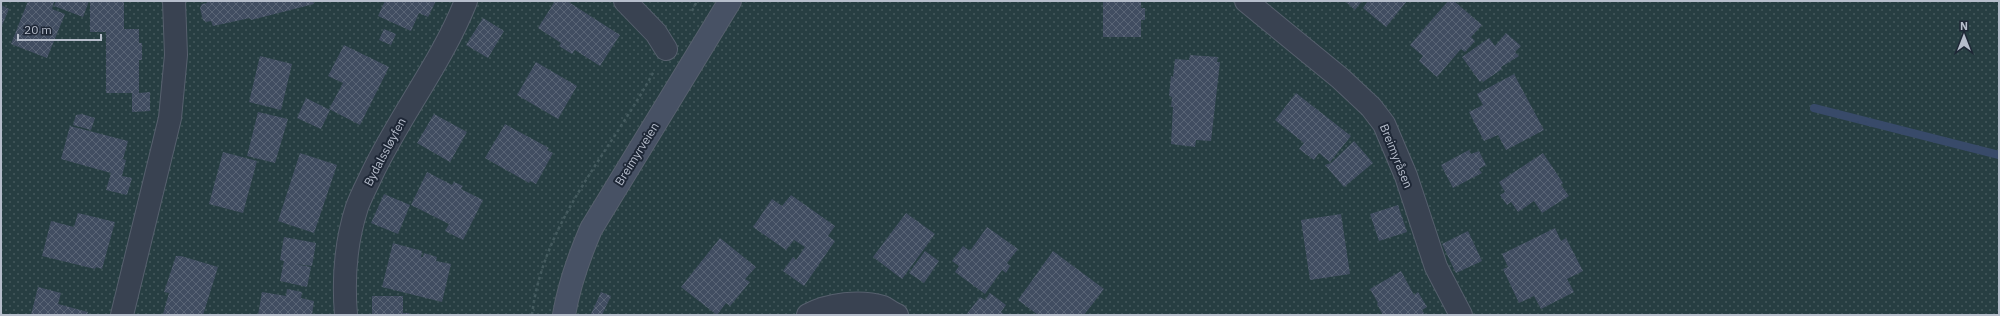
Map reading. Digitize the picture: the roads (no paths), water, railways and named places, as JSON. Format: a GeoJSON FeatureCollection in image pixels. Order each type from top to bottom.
{"type":"FeatureCollection","features":[{"type":"Feature","properties":{"kind":"street"},"geometry":{"type":"LineString","coordinates":[[122,315],[170,118],[176,55],[174,1]]}},
{"type":"Feature","properties":{"kind":"street","name":"Bydalssløyfen"},"geometry":{"type":"LineString","coordinates":[[346,315],[346,264],[350,234],[358,206],[381,155],[439,55],[466,1]]}},
{"type":"Feature","properties":{"kind":"street"},"geometry":{"type":"LineString","coordinates":[[626,1],[656,33],[666,49]]}},
{"type":"Feature","properties":{"kind":"street","name":"Breimyrveien"},"geometry":{"type":"LineString","coordinates":[[564,315],[567,298],[577,264],[592,229],[730,1]]}},
{"type":"Feature","properties":{"kind":"street","name":"Breimyråsen"},"geometry":{"type":"LineString","coordinates":[[1246,1],[1340,78],[1371,106],[1384,124],[1406,176],[1436,267],[1461,315]]}},
{"type":"Feature","properties":{"kind":"street"},"geometry":{"type":"LineString","coordinates":[[808,315],[819,309],[847,304],[883,307],[897,315]]}},
{"type":"Feature","properties":{"kind":"waterway"},"geometry":{"type":"LineString","coordinates":[[1814,108],[1999,155]]}}]}
